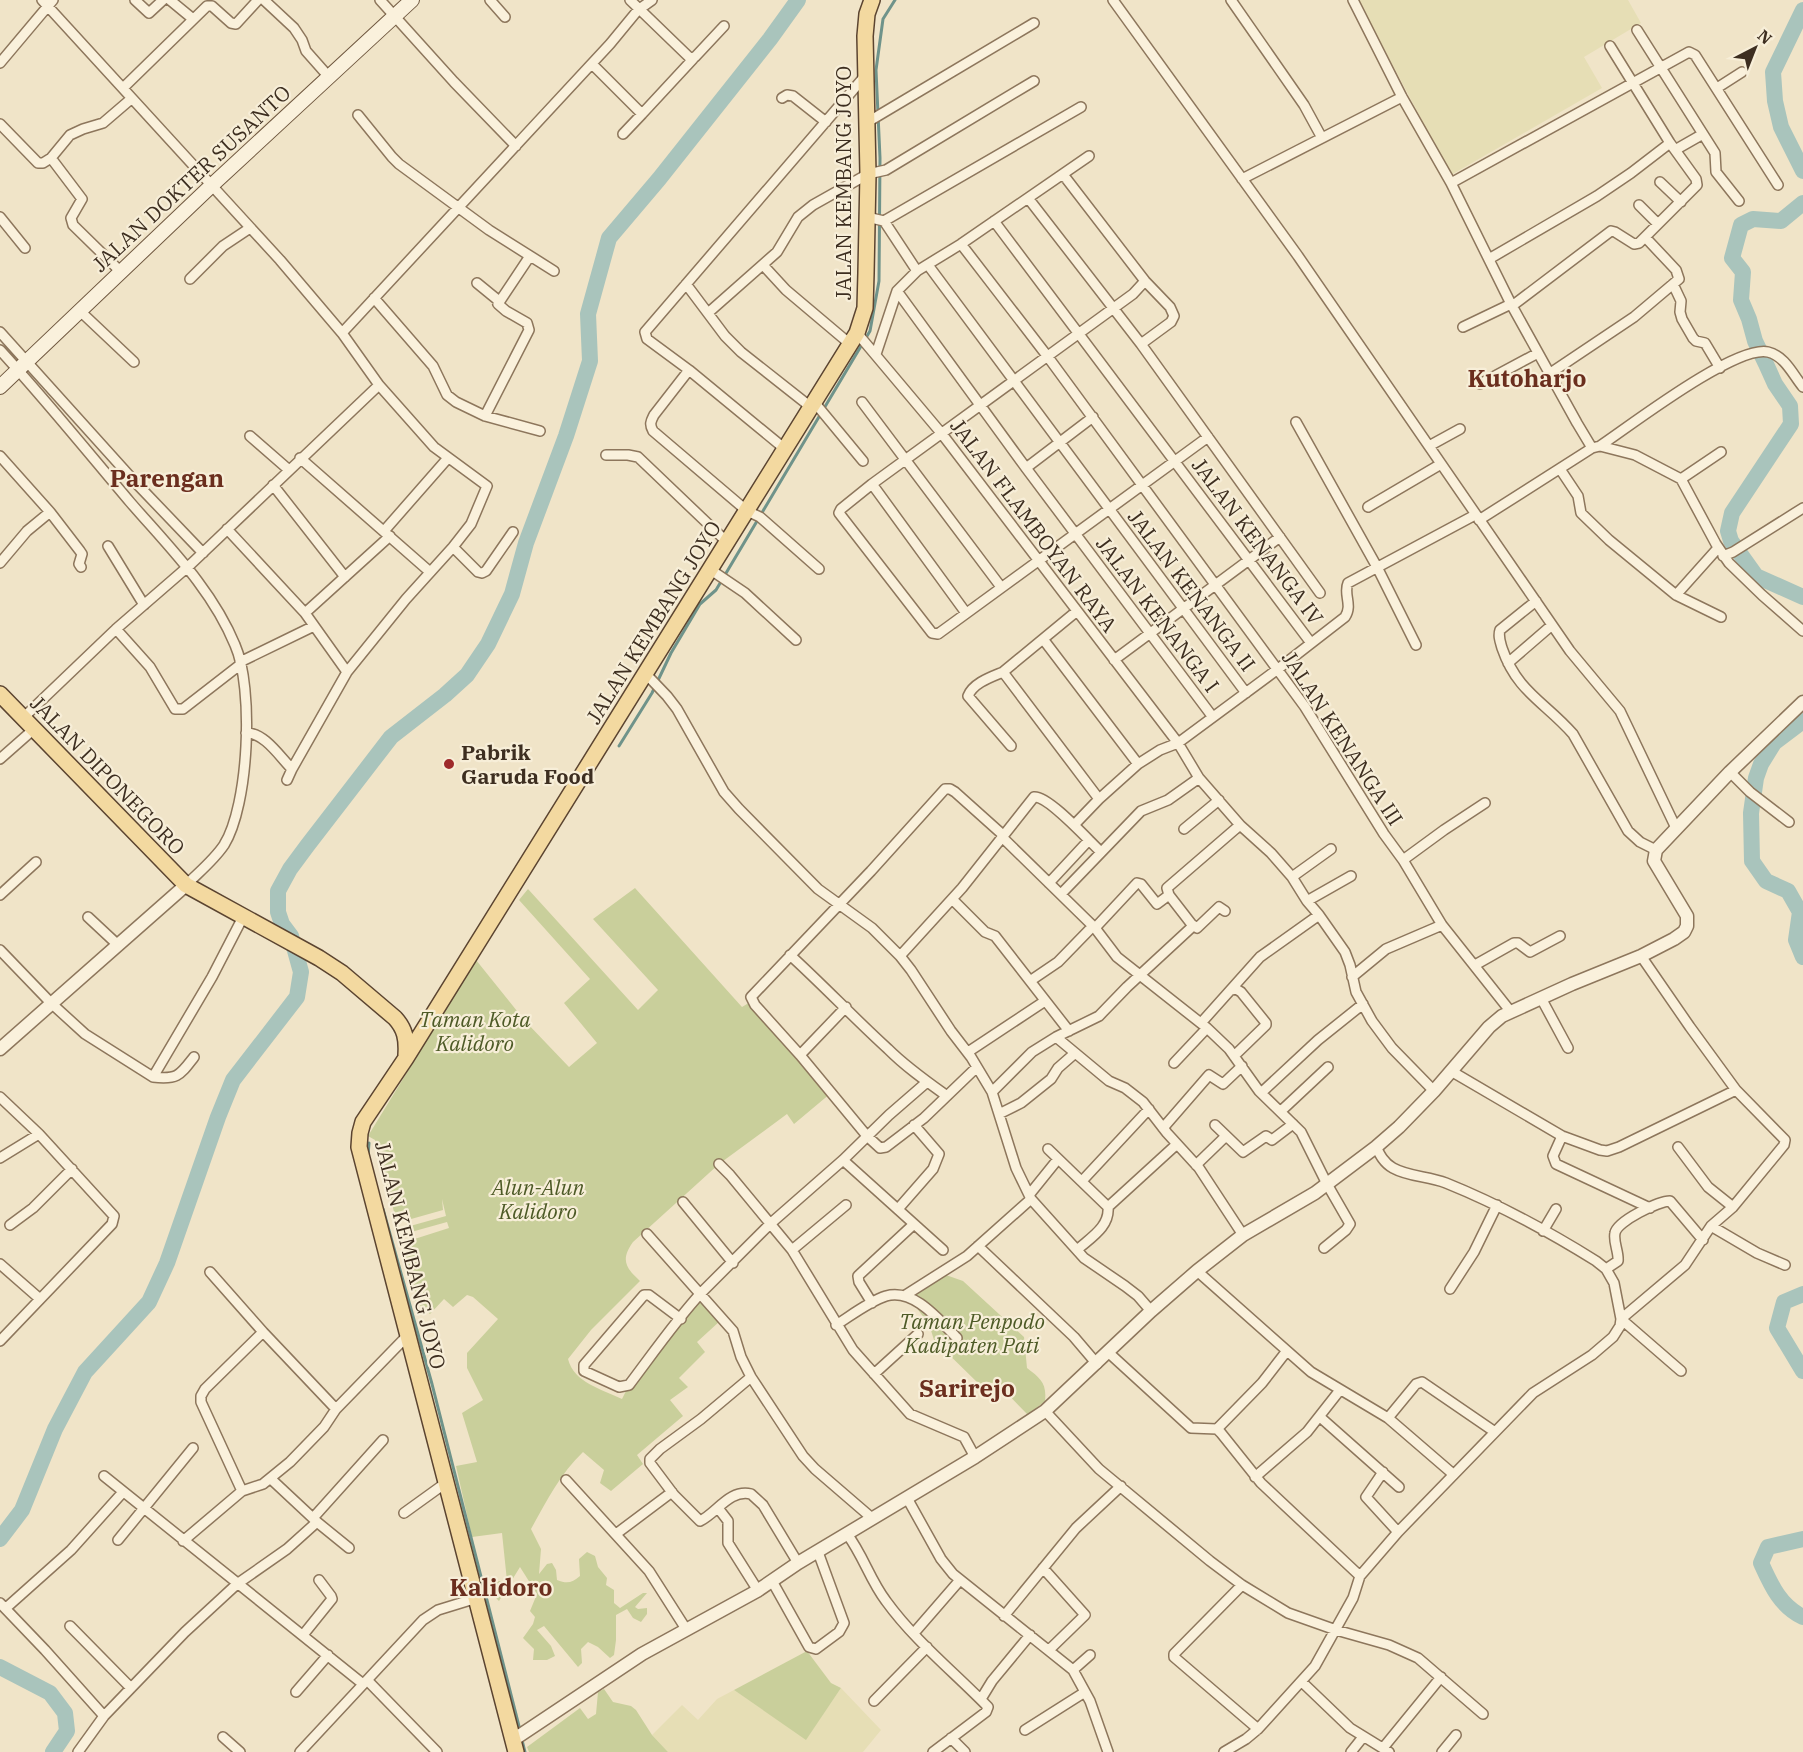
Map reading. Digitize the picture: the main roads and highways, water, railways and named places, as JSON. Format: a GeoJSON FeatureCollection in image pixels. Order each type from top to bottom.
{"type":"FeatureCollection","features":[{"type":"Feature","properties":{"kind":"main road","name":"JALAN DOKTER SUSANTO"},"geometry":{"type":"LineString","coordinates":[[0,387],[211,186],[412,0]]}},
{"type":"Feature","properties":{"kind":"main road","name":"JALAN KEMBANG JOYO"},"geometry":{"type":"LineString","coordinates":[[515,1744],[359,1147],[360,1133],[363,1122],[373,1105],[406,1058],[728,543],[853,338],[865,308],[868,174],[865,76],[867,14],[872,0]]}},
{"type":"Feature","properties":{"kind":"main road","name":"JALAN DIPONEGORO"},"geometry":{"type":"LineString","coordinates":[[0,694],[186,885],[319,958],[342,973],[395,1018]]}},
{"type":"Feature","properties":{"kind":"main road"},"geometry":{"type":"LineString","coordinates":[[395,1018],[408,1023],[416,1023],[435,1010]]}},
{"type":"Feature","properties":{"kind":"main road"},"geometry":{"type":"LineString","coordinates":[[395,1018],[402,1026],[406,1036],[406,1058]]}},
{"type":"Feature","properties":{"kind":"waterway"},"geometry":{"type":"LineString","coordinates":[[0,1539],[22,1510],[55,1429],[85,1372],[149,1302],[167,1263],[233,1080],[297,997],[301,972],[291,936],[282,924],[278,912],[278,891],[290,869],[391,737],[467,675],[488,644],[512,594],[526,543],[566,436],[590,361],[588,314],[609,238],[659,179],[770,39],[798,0]]}},
{"type":"Feature","properties":{"kind":"waterway"},"geometry":{"type":"LineString","coordinates":[[619,746],[652,693],[671,653],[700,604],[716,590],[870,331],[879,281],[880,158],[876,70],[883,19],[895,0]]}},
{"type":"Feature","properties":{"kind":"waterway"},"geometry":{"type":"LineString","coordinates":[[1803,10],[1773,72],[1775,101],[1781,127],[1803,171]]}},
{"type":"Feature","properties":{"kind":"waterway"},"geometry":{"type":"LineString","coordinates":[[1803,203],[1781,221],[1753,219],[1741,225],[1732,258],[1743,272],[1741,300],[1755,341],[1775,384],[1790,406],[1791,424],[1732,513],[1728,531],[1731,541],[1756,576],[1803,597]]}},
{"type":"Feature","properties":{"kind":"waterway"},"geometry":{"type":"LineString","coordinates":[[1803,721],[1774,743],[1761,764],[1756,778],[1751,813],[1752,861],[1766,881],[1788,891],[1800,912],[1796,940],[1803,957]]}},
{"type":"Feature","properties":{"kind":"waterway"},"geometry":{"type":"LineString","coordinates":[[368,1156],[369,1143]]}},
{"type":"Feature","properties":{"kind":"waterway"},"geometry":{"type":"LineString","coordinates":[[383,1209],[432,1384],[520,1730]]}},
{"type":"Feature","properties":{"kind":"waterway"},"geometry":{"type":"LineString","coordinates":[[1803,1294],[1784,1302],[1777,1328],[1803,1371]]}},
{"type":"Feature","properties":{"kind":"waterway"},"geometry":{"type":"LineString","coordinates":[[1803,1539],[1768,1547],[1761,1563],[1782,1601],[1803,1617]]}},
{"type":"Feature","properties":{"kind":"waterway"},"geometry":{"type":"LineString","coordinates":[[0,1667],[50,1693],[65,1713],[67,1731],[53,1752]]}},
{"type":"Feature","properties":{"kind":"waterway"},"geometry":{"type":"LineString","coordinates":[[522,1740],[525,1752]]}},
{"type":"Feature","properties":{"kind":"place","name":"Pabrik Garuda Food"},"geometry":{"type":"Point","coordinates":[449,764]}},
{"type":"Feature","properties":{"kind":"district","name":"Kutoharjo"},"geometry":{"type":"Point","coordinates":[1527,378]}},
{"type":"Feature","properties":{"kind":"district","name":"Parengan"},"geometry":{"type":"Point","coordinates":[167,478]}},
{"type":"Feature","properties":{"kind":"district","name":"Sarirejo"},"geometry":{"type":"Point","coordinates":[967,1388]}},
{"type":"Feature","properties":{"kind":"district","name":"Kalidoro"},"geometry":{"type":"Point","coordinates":[501,1587]}},
{"type":"Feature","properties":{"kind":"park label","name":"Taman Kota Kalidoro"},"geometry":{"type":"Point","coordinates":[475,1031]}},
{"type":"Feature","properties":{"kind":"park label","name":"Alun-Alun Kalidoro"},"geometry":{"type":"Point","coordinates":[538,1199]}},
{"type":"Feature","properties":{"kind":"park label","name":"Taman Penpodo Kadipaten Pati"},"geometry":{"type":"Point","coordinates":[972,1333]}}]}
